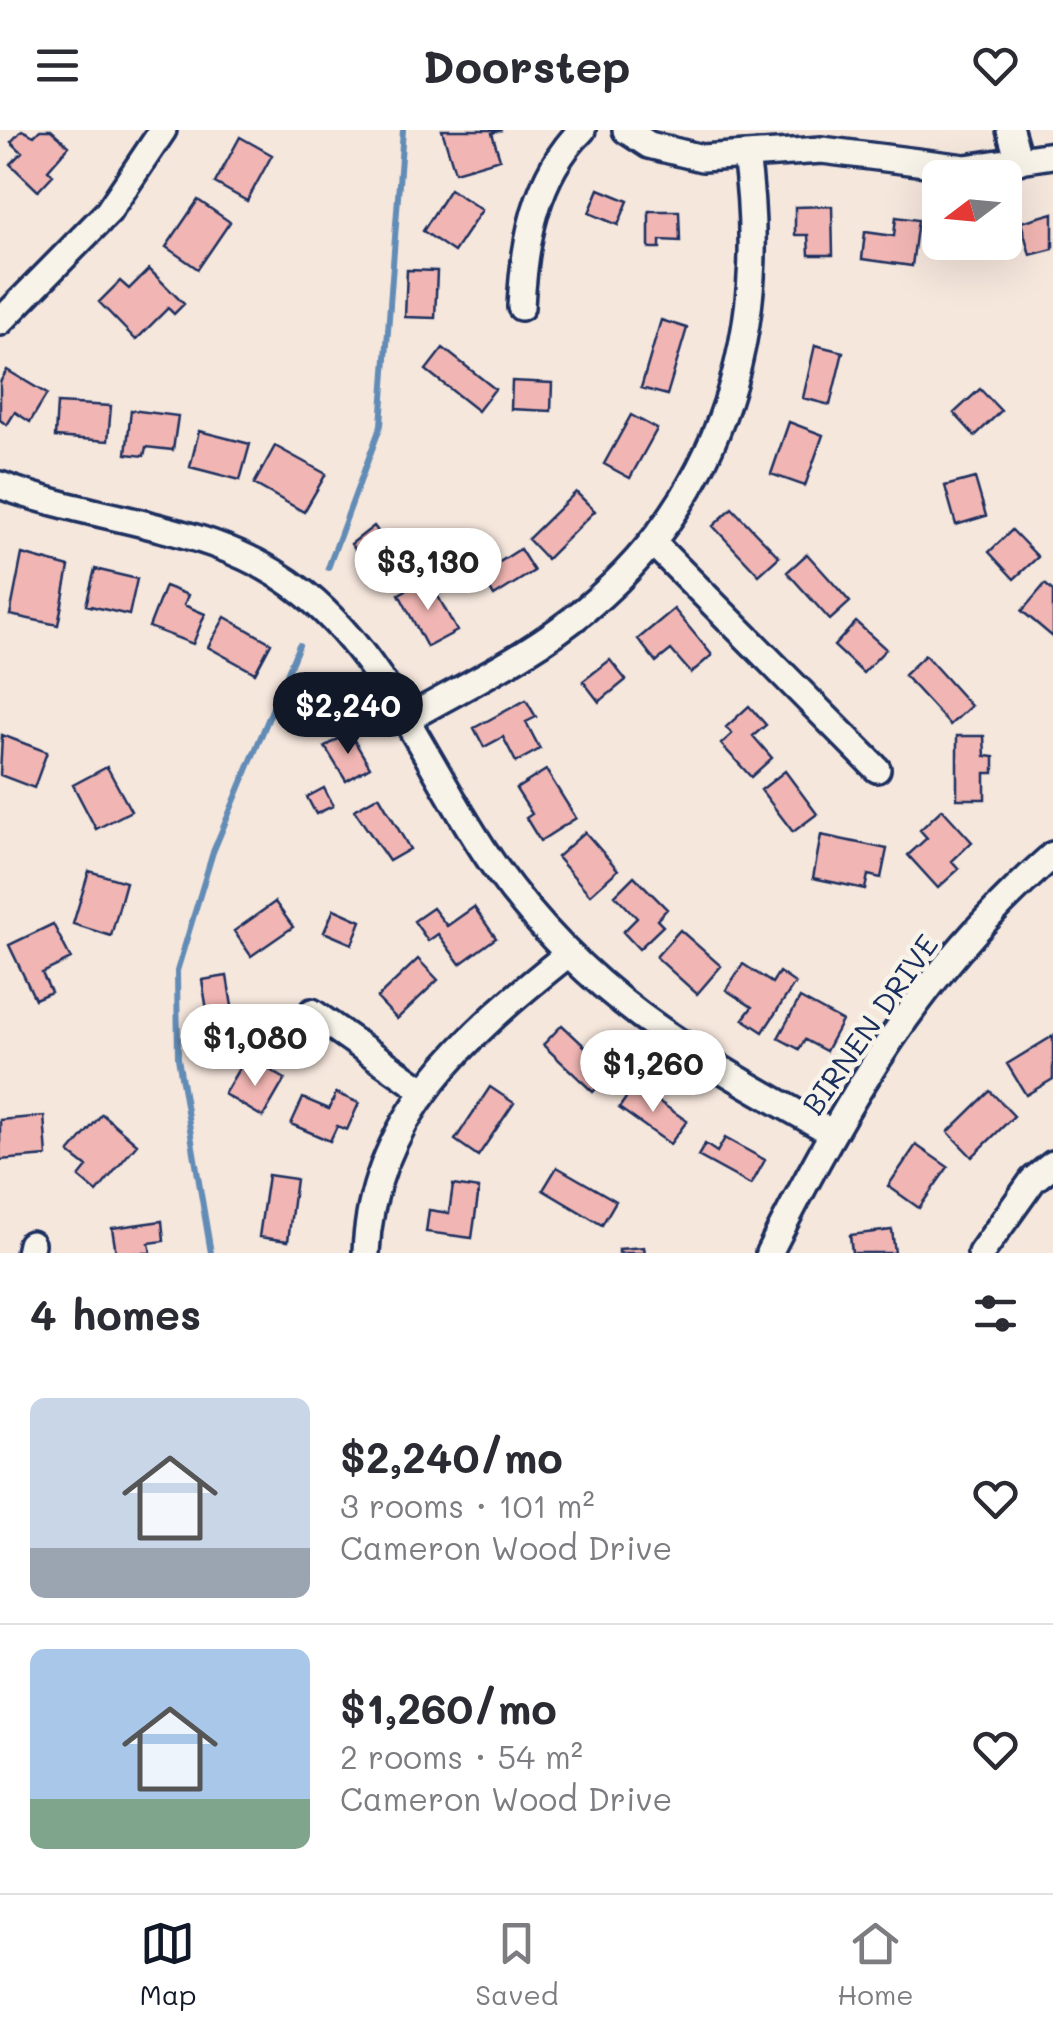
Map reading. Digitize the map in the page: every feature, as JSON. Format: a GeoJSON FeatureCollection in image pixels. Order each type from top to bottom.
{"type":"FeatureCollection","features":[{"type":"Feature","properties":{"kind":"street"},"geometry":{"type":"LineString","coordinates":[[0,322],[108,212],[163,130]]}},
{"type":"Feature","properties":{"kind":"street"},"geometry":{"type":"LineString","coordinates":[[521,307],[532,216],[556,164],[582,130]]}},
{"type":"Feature","properties":{"kind":"street"},"geometry":{"type":"LineString","coordinates":[[626,130],[675,154],[702,158],[822,150],[922,163]]}},
{"type":"Feature","properties":{"kind":"street"},"geometry":{"type":"LineString","coordinates":[[1010,130],[1020,160]]}},
{"type":"Feature","properties":{"kind":"street"},"geometry":{"type":"LineString","coordinates":[[404,720],[563,627],[632,569],[654,542],[708,457],[742,362],[751,294],[753,225],[746,154]]}},
{"type":"Feature","properties":{"kind":"street"},"geometry":{"type":"LineString","coordinates":[[1022,161],[1053,155]]}},
{"type":"Feature","properties":{"kind":"street"},"geometry":{"type":"LineString","coordinates":[[0,485],[192,535],[271,571],[335,622],[404,720],[496,869],[568,954],[636,1015],[680,1048],[830,1132]]}},
{"type":"Feature","properties":{"kind":"street"},"geometry":{"type":"LineString","coordinates":[[654,542],[877,769]]}},
{"type":"Feature","properties":{"kind":"street","name":"BIRNEN DRIVE"},"geometry":{"type":"LineString","coordinates":[[769,1253],[830,1132],[915,1004],[996,908],[1053,855]]}},
{"type":"Feature","properties":{"kind":"street"},"geometry":{"type":"LineString","coordinates":[[366,1253],[378,1175],[395,1135],[423,1090],[498,1012],[568,954]]}},
{"type":"Feature","properties":{"kind":"street"},"geometry":{"type":"LineString","coordinates":[[312,1012],[423,1090]]}},
{"type":"Feature","properties":{"kind":"street"},"geometry":{"type":"LineString","coordinates":[[980,1253],[1033,1180],[1053,1164]]}},
{"type":"Feature","properties":{"kind":"building"},"geometry":{"type":"Polygon","coordinates":[[[22,130],[34,136],[40,130],[51,130],[69,146],[48,170],[53,175],[38,191],[10,164],[22,152],[11,142],[22,130]]]}},
{"type":"Feature","properties":{"kind":"building"},"geometry":{"type":"Polygon","coordinates":[[[442,130],[502,130],[492,133],[500,159],[455,172],[442,130]]]}},
{"type":"Feature","properties":{"kind":"building"},"geometry":{"type":"Polygon","coordinates":[[[240,137],[272,155],[247,201],[215,183],[240,137]]]}},
{"type":"Feature","properties":{"kind":"building"},"geometry":{"type":"Polygon","coordinates":[[[450,189],[482,210],[454,252],[423,231],[450,189]]]}},
{"type":"Feature","properties":{"kind":"building"},"geometry":{"type":"Polygon","coordinates":[[[599,189],[628,201],[618,225],[589,213],[599,189]]]}},
{"type":"Feature","properties":{"kind":"building"},"geometry":{"type":"Polygon","coordinates":[[[198,200],[230,222],[198,269],[166,247],[198,200]]]}},
{"type":"Feature","properties":{"kind":"building"},"geometry":{"type":"Polygon","coordinates":[[[832,206],[833,255],[809,255],[808,235],[795,235],[795,207],[832,206]]]}},
{"type":"Feature","properties":{"kind":"building"},"geometry":{"type":"Polygon","coordinates":[[[649,211],[679,211],[680,241],[660,240],[660,248],[649,248],[649,211]]]}},
{"type":"Feature","properties":{"kind":"building"},"geometry":{"type":"Polygon","coordinates":[[[1053,213],[1053,249],[1030,255],[1022,222],[1053,213]]]}},
{"type":"Feature","properties":{"kind":"building"},"geometry":{"type":"Polygon","coordinates":[[[896,217],[918,220],[912,266],[862,259],[865,232],[894,236],[896,217]]]}},
{"type":"Feature","properties":{"kind":"building"},"geometry":{"type":"Polygon","coordinates":[[[149,269],[184,304],[174,314],[168,308],[136,340],[99,302],[120,281],[129,289],[149,269]]]}},
{"type":"Feature","properties":{"kind":"building"},"geometry":{"type":"Polygon","coordinates":[[[407,270],[437,271],[435,318],[405,317],[407,270]]]}},
{"type":"Feature","properties":{"kind":"building"},"geometry":{"type":"Polygon","coordinates":[[[661,320],[687,328],[667,395],[641,388],[661,320]]]}},
{"type":"Feature","properties":{"kind":"building"},"geometry":{"type":"Polygon","coordinates":[[[815,345],[843,352],[830,405],[803,398],[815,345]]]}},
{"type":"Feature","properties":{"kind":"building"},"geometry":{"type":"Polygon","coordinates":[[[443,348],[495,389],[478,411],[426,370],[443,348]]]}},
{"type":"Feature","properties":{"kind":"building"},"geometry":{"type":"Polygon","coordinates":[[[7,370],[47,394],[30,422],[15,412],[7,425],[0,420],[0,382],[7,370]]]}},
{"type":"Feature","properties":{"kind":"building"},"geometry":{"type":"Polygon","coordinates":[[[512,381],[552,383],[551,411],[511,409],[512,381]]]}},
{"type":"Feature","properties":{"kind":"building"},"geometry":{"type":"Polygon","coordinates":[[[980,389],[1001,411],[975,436],[954,413],[980,389]]]}},
{"type":"Feature","properties":{"kind":"building"},"geometry":{"type":"Polygon","coordinates":[[[57,403],[111,406],[108,441],[55,437],[57,403]]]}},
{"type":"Feature","properties":{"kind":"building"},"geometry":{"type":"Polygon","coordinates":[[[131,410],[178,416],[173,450],[146,447],[144,456],[126,454],[131,410]]]}},
{"type":"Feature","properties":{"kind":"building"},"geometry":{"type":"Polygon","coordinates":[[[631,415],[657,429],[630,478],[604,464],[631,415]]]}},
{"type":"Feature","properties":{"kind":"building"},"geometry":{"type":"Polygon","coordinates":[[[789,422],[823,435],[805,486],[771,474],[789,422]]]}},
{"type":"Feature","properties":{"kind":"building"},"geometry":{"type":"Polygon","coordinates":[[[199,431],[250,444],[240,480],[190,467],[199,431]]]}},
{"type":"Feature","properties":{"kind":"building"},"geometry":{"type":"Polygon","coordinates":[[[275,446],[326,474],[304,512],[254,484],[275,446]]]}},
{"type":"Feature","properties":{"kind":"building"},"geometry":{"type":"Polygon","coordinates":[[[975,478],[986,516],[956,525],[945,486],[975,478]]]}},
{"type":"Feature","properties":{"kind":"building"},"geometry":{"type":"Polygon","coordinates":[[[576,492],[595,511],[547,559],[528,539],[576,492]]]}},
{"type":"Feature","properties":{"kind":"building"},"geometry":{"type":"Polygon","coordinates":[[[732,508],[779,557],[759,575],[713,526],[732,508]]]}},
{"type":"Feature","properties":{"kind":"building"},"geometry":{"type":"Polygon","coordinates":[[[374,526],[402,563],[379,580],[351,544],[374,526]]]}},
{"type":"Feature","properties":{"kind":"building"},"geometry":{"type":"Polygon","coordinates":[[[1012,530],[1038,557],[1014,579],[989,552],[1012,530]]]}},
{"type":"Feature","properties":{"kind":"building"},"geometry":{"type":"Polygon","coordinates":[[[520,549],[534,571],[494,596],[481,574],[520,549]]]}},
{"type":"Feature","properties":{"kind":"building"},"geometry":{"type":"Polygon","coordinates":[[[22,554],[69,567],[58,625],[10,615],[22,554]]]}},
{"type":"Feature","properties":{"kind":"building"},"geometry":{"type":"Polygon","coordinates":[[[807,554],[850,602],[830,620],[787,572],[807,554]]]}},
{"type":"Feature","properties":{"kind":"building"},"geometry":{"type":"Polygon","coordinates":[[[95,569],[137,579],[129,615],[86,605],[95,569]]]}},
{"type":"Feature","properties":{"kind":"building"},"geometry":{"type":"Polygon","coordinates":[[[428,578],[457,631],[427,647],[399,594],[428,578]]]}},
{"type":"Feature","properties":{"kind":"building"},"geometry":{"type":"Polygon","coordinates":[[[1045,584],[1053,591],[1053,637],[1022,611],[1045,584]]]}},
{"type":"Feature","properties":{"kind":"building"},"geometry":{"type":"Polygon","coordinates":[[[165,586],[188,595],[184,605],[205,614],[193,644],[149,627],[165,586]]]}},
{"type":"Feature","properties":{"kind":"building"},"geometry":{"type":"Polygon","coordinates":[[[674,609],[712,655],[691,673],[671,650],[656,662],[638,639],[674,609]]]}},
{"type":"Feature","properties":{"kind":"building"},"geometry":{"type":"Polygon","coordinates":[[[225,617],[271,643],[255,673],[208,647],[225,617]]]}},
{"type":"Feature","properties":{"kind":"building"},"geometry":{"type":"Polygon","coordinates":[[[856,622],[886,649],[863,673],[834,646],[856,622]]]}},
{"type":"Feature","properties":{"kind":"building"},"geometry":{"type":"Polygon","coordinates":[[[925,655],[971,706],[950,725],[904,675],[925,655]]]}},
{"type":"Feature","properties":{"kind":"building"},"geometry":{"type":"Polygon","coordinates":[[[610,660],[626,680],[599,702],[583,681],[610,660]]]}},
{"type":"Feature","properties":{"kind":"building"},"geometry":{"type":"Polygon","coordinates":[[[298,676],[335,705],[315,730],[278,700],[298,676]]]}},
{"type":"Feature","properties":{"kind":"building"},"geometry":{"type":"Polygon","coordinates":[[[526,700],[536,717],[526,722],[540,749],[516,762],[503,737],[484,747],[474,728],[526,700]]]}},
{"type":"Feature","properties":{"kind":"building"},"geometry":{"type":"Polygon","coordinates":[[[749,706],[766,725],[753,736],[772,758],[751,777],[721,744],[732,734],[726,727],[749,706]]]}},
{"type":"Feature","properties":{"kind":"building"},"geometry":{"type":"Polygon","coordinates":[[[349,732],[370,767],[346,781],[325,747],[349,732]]]}},
{"type":"Feature","properties":{"kind":"building"},"geometry":{"type":"Polygon","coordinates":[[[2,735],[47,752],[34,788],[0,775],[2,735]]]}},
{"type":"Feature","properties":{"kind":"building"},"geometry":{"type":"Polygon","coordinates":[[[957,736],[984,736],[985,756],[994,757],[994,773],[985,773],[985,799],[957,799],[957,736]]]}},
{"type":"Feature","properties":{"kind":"building"},"geometry":{"type":"Polygon","coordinates":[[[107,767],[131,811],[96,829],[73,785],[107,767]]]}},
{"type":"Feature","properties":{"kind":"building"},"geometry":{"type":"Polygon","coordinates":[[[546,770],[576,818],[540,841],[526,818],[532,814],[516,789],[546,770]]]}},
{"type":"Feature","properties":{"kind":"building"},"geometry":{"type":"Polygon","coordinates":[[[785,771],[817,814],[793,832],[761,790],[785,771]]]}},
{"type":"Feature","properties":{"kind":"building"},"geometry":{"type":"Polygon","coordinates":[[[324,788],[333,806],[316,814],[307,797],[324,788]]]}},
{"type":"Feature","properties":{"kind":"building"},"geometry":{"type":"Polygon","coordinates":[[[379,796],[410,849],[389,861],[354,810],[379,796]]]}},
{"type":"Feature","properties":{"kind":"building"},"geometry":{"type":"Polygon","coordinates":[[[942,809],[972,842],[952,861],[959,869],[938,888],[908,855],[927,838],[920,830],[942,809]]]}},
{"type":"Feature","properties":{"kind":"building"},"geometry":{"type":"Polygon","coordinates":[[[585,832],[618,870],[590,895],[557,857],[585,832]]]}},
{"type":"Feature","properties":{"kind":"building"},"geometry":{"type":"Polygon","coordinates":[[[821,835],[887,849],[881,878],[868,875],[865,889],[813,878],[821,835]]]}},
{"type":"Feature","properties":{"kind":"building"},"geometry":{"type":"Polygon","coordinates":[[[89,871],[126,882],[111,936],[73,924],[89,871]]]}},
{"type":"Feature","properties":{"kind":"building"},"geometry":{"type":"Polygon","coordinates":[[[634,876],[667,909],[657,920],[663,926],[639,949],[623,932],[637,918],[615,895],[634,876]]]}},
{"type":"Feature","properties":{"kind":"building"},"geometry":{"type":"Polygon","coordinates":[[[275,902],[293,927],[251,956],[234,931],[275,902]]]}},
{"type":"Feature","properties":{"kind":"building"},"geometry":{"type":"Polygon","coordinates":[[[474,907],[496,938],[460,964],[438,934],[428,941],[414,921],[433,908],[447,926],[474,907]]]}},
{"type":"Feature","properties":{"kind":"building"},"geometry":{"type":"Polygon","coordinates":[[[334,909],[361,921],[352,944],[324,932],[334,909]]]}},
{"type":"Feature","properties":{"kind":"building"},"geometry":{"type":"Polygon","coordinates":[[[53,924],[71,959],[42,973],[51,992],[35,999],[9,945],[53,924]]]}},
{"type":"Feature","properties":{"kind":"building"},"geometry":{"type":"Polygon","coordinates":[[[680,930],[721,966],[697,994],[656,957],[680,930]]]}},
{"type":"Feature","properties":{"kind":"building"},"geometry":{"type":"Polygon","coordinates":[[[418,959],[438,980],[397,1019],[377,998],[418,959]]]}},
{"type":"Feature","properties":{"kind":"building"},"geometry":{"type":"Polygon","coordinates":[[[743,964],[772,983],[779,972],[795,983],[763,1032],[743,1019],[752,1007],[726,990],[743,964]]]}},
{"type":"Feature","properties":{"kind":"building"},"geometry":{"type":"Polygon","coordinates":[[[227,976],[238,1042],[213,1046],[202,980],[227,976]]]}},
{"type":"Feature","properties":{"kind":"building"},"geometry":{"type":"Polygon","coordinates":[[[800,998],[842,1021],[826,1051],[805,1040],[799,1049],[778,1038],[800,998]]]}},
{"type":"Feature","properties":{"kind":"building"},"geometry":{"type":"Polygon","coordinates":[[[562,1025],[612,1072],[593,1092],[543,1045],[562,1025]]]}},
{"type":"Feature","properties":{"kind":"building"},"geometry":{"type":"Polygon","coordinates":[[[1053,1036],[1053,1079],[1026,1095],[1007,1064],[1053,1036]]]}},
{"type":"Feature","properties":{"kind":"building"},"geometry":{"type":"Polygon","coordinates":[[[241,1065],[259,1076],[265,1067],[285,1079],[263,1117],[224,1094],[241,1065]]]}},
{"type":"Feature","properties":{"kind":"building"},"geometry":{"type":"Polygon","coordinates":[[[635,1085],[687,1121],[670,1144],[619,1108],[635,1085]]]}},
{"type":"Feature","properties":{"kind":"building"},"geometry":{"type":"Polygon","coordinates":[[[490,1087],[514,1103],[478,1156],[455,1140],[490,1087]]]}},
{"type":"Feature","properties":{"kind":"building"},"geometry":{"type":"Polygon","coordinates":[[[990,1091],[1014,1116],[972,1157],[948,1132],[990,1091]]]}},
{"type":"Feature","properties":{"kind":"building"},"geometry":{"type":"Polygon","coordinates":[[[336,1093],[359,1103],[347,1130],[337,1126],[330,1141],[291,1124],[303,1098],[329,1109],[336,1093]]]}},
{"type":"Feature","properties":{"kind":"building"},"geometry":{"type":"Polygon","coordinates":[[[102,1114],[137,1144],[97,1192],[79,1177],[87,1167],[69,1153],[102,1114]]]}},
{"type":"Feature","properties":{"kind":"building"},"geometry":{"type":"Polygon","coordinates":[[[44,1116],[47,1156],[0,1160],[0,1120],[44,1116]]]}},
{"type":"Feature","properties":{"kind":"building"},"geometry":{"type":"Polygon","coordinates":[[[725,1138],[765,1160],[751,1185],[698,1156],[705,1144],[717,1152],[725,1138]]]}},
{"type":"Feature","properties":{"kind":"building"},"geometry":{"type":"Polygon","coordinates":[[[916,1145],[948,1167],[919,1208],[888,1186],[916,1145]]]}},
{"type":"Feature","properties":{"kind":"building"},"geometry":{"type":"Polygon","coordinates":[[[557,1167],[616,1201],[602,1225],[543,1190],[557,1167]]]}},
{"type":"Feature","properties":{"kind":"building"},"geometry":{"type":"Polygon","coordinates":[[[268,1175],[296,1179],[288,1241],[259,1237],[268,1175]]]}},
{"type":"Feature","properties":{"kind":"building"},"geometry":{"type":"Polygon","coordinates":[[[453,1185],[479,1189],[472,1238],[426,1232],[429,1210],[449,1213],[453,1185]]]}},
{"type":"Feature","properties":{"kind":"building"},"geometry":{"type":"Polygon","coordinates":[[[162,1221],[164,1241],[149,1243],[151,1253],[116,1253],[112,1228],[162,1221]]]}},
{"type":"Feature","properties":{"kind":"building"},"geometry":{"type":"Polygon","coordinates":[[[892,1230],[895,1253],[852,1253],[850,1235],[892,1230]]]}},
{"type":"Feature","properties":{"kind":"building"},"geometry":{"type":"Polygon","coordinates":[[[644,1247],[645,1253],[619,1253],[619,1249],[644,1247]]]}},
{"type":"Feature","properties":{"kind":"waterway"},"geometry":{"type":"LineString","coordinates":[[328,568],[381,425],[403,130]]}},
{"type":"Feature","properties":{"kind":"waterway"},"geometry":{"type":"LineString","coordinates":[[211,1253],[178,1058],[177,971],[213,852],[299,645]]}}]}
